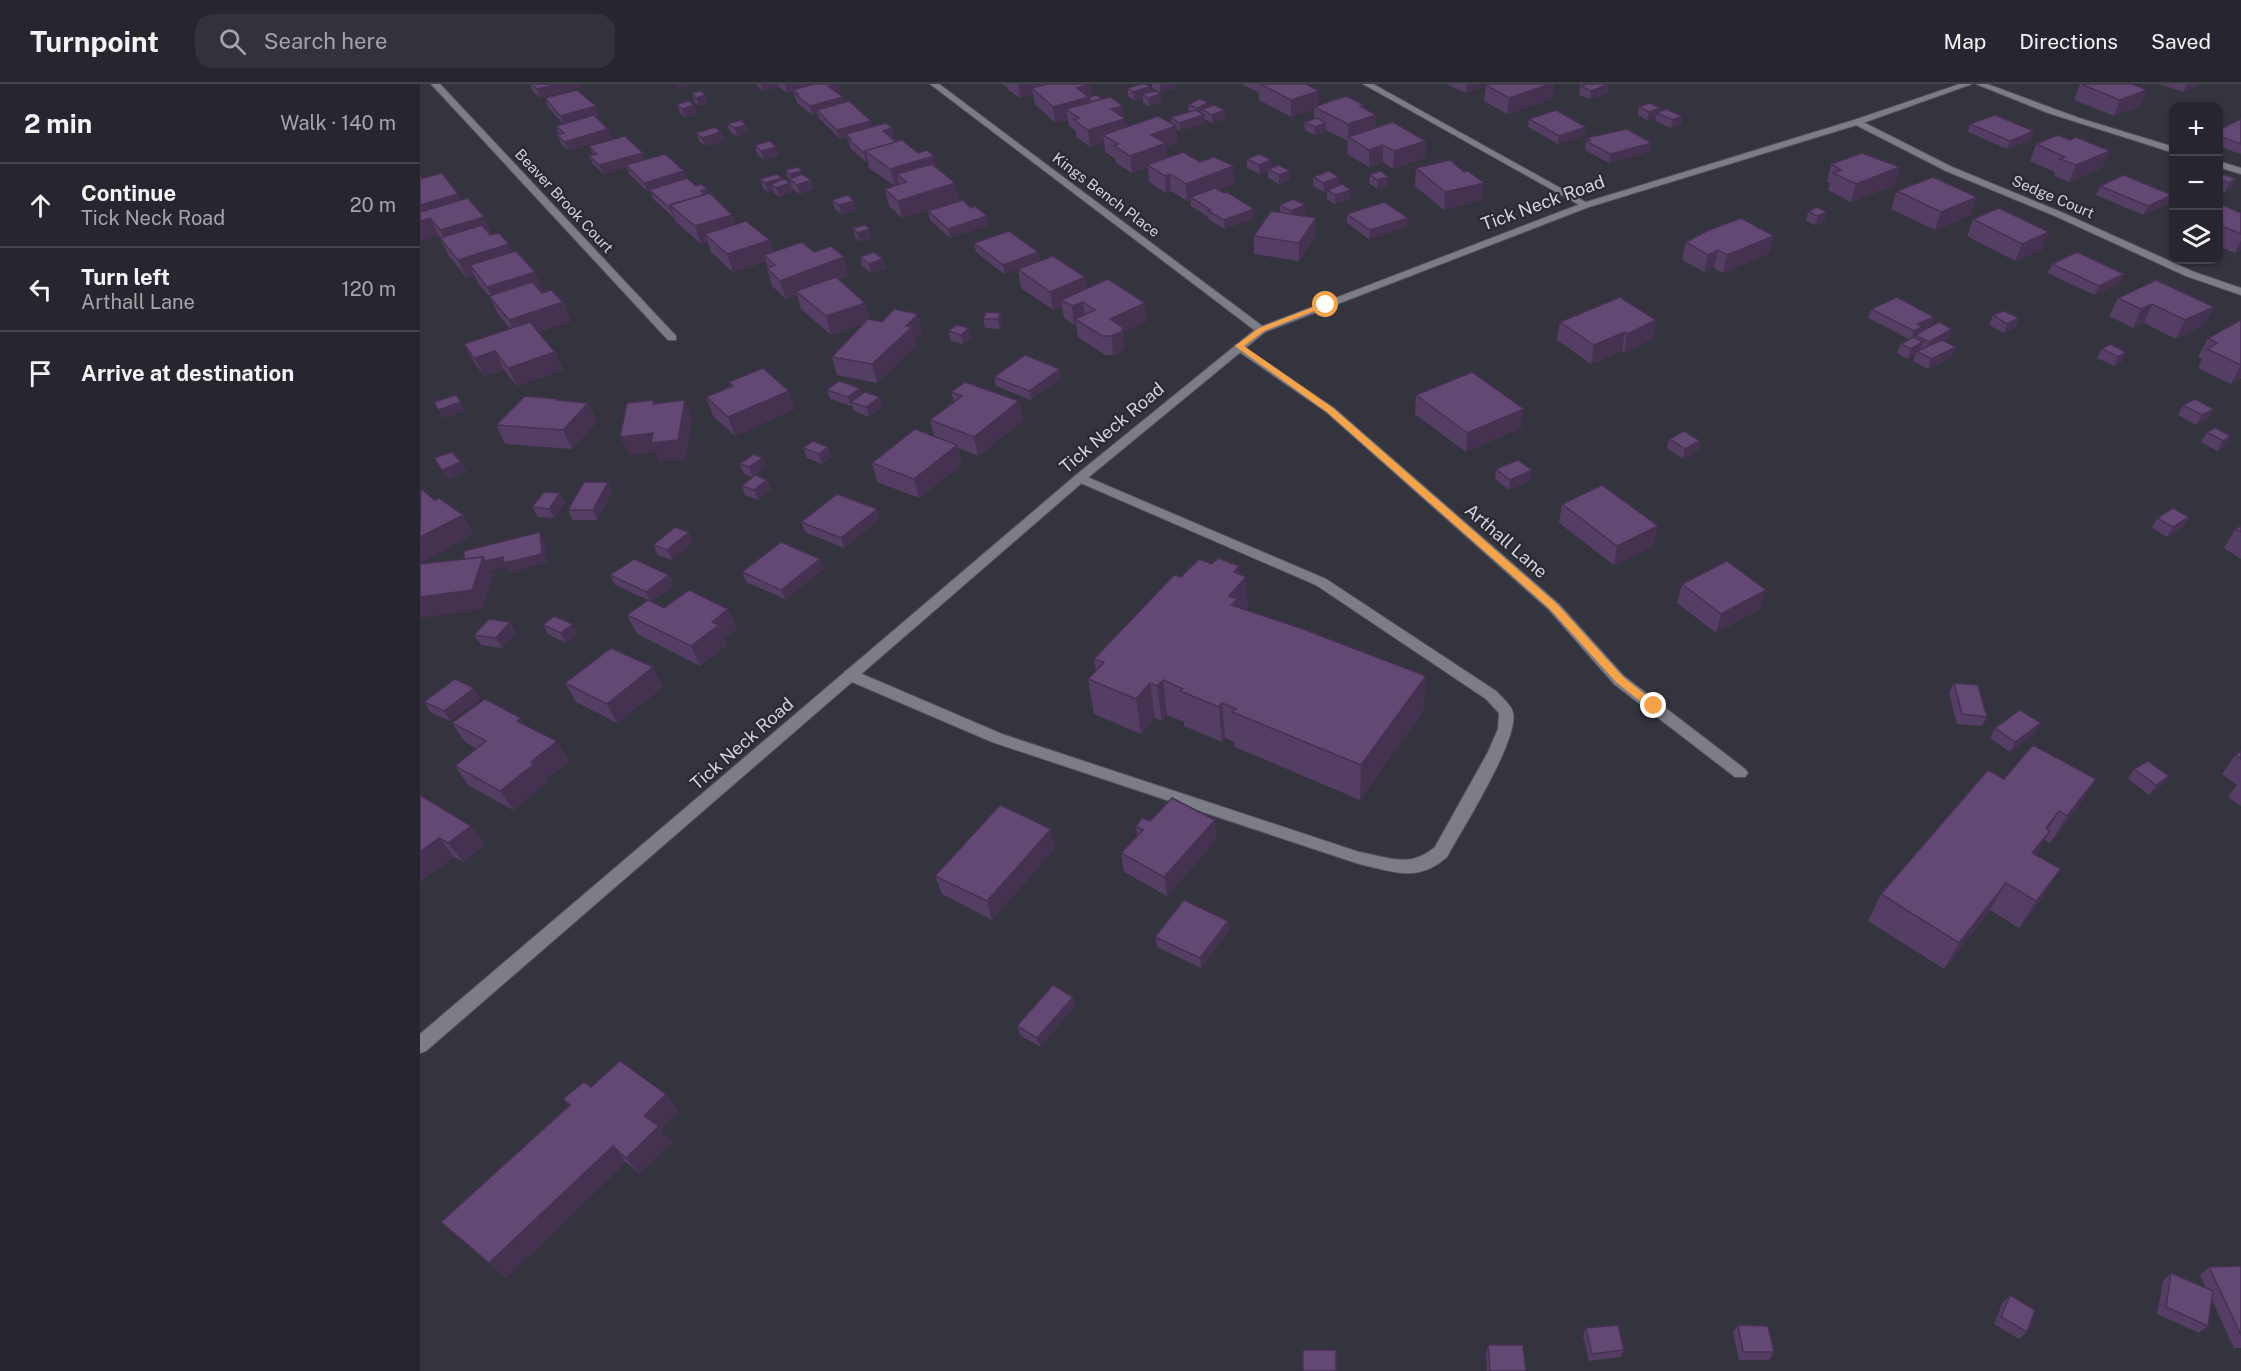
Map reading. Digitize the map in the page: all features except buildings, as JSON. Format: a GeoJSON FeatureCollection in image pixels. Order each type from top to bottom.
{"type":"FeatureCollection","features":[{"type":"Feature","properties":{"kind":"street","name":"Beaver Brook Court"},"geometry":{"type":"LineString","coordinates":[[435,84],[672,338]]}},
{"type":"Feature","properties":{"kind":"street","name":"Kings Bench Place"},"geometry":{"type":"LineString","coordinates":[[934,84],[1261,330]]}},
{"type":"Feature","properties":{"kind":"street"},"geometry":{"type":"LineString","coordinates":[[1367,84],[1586,205]]}},
{"type":"Feature","properties":{"kind":"street","name":"Tick Neck Road"},"geometry":{"type":"LineString","coordinates":[[420,1045],[1080,478],[1261,330],[1586,205],[1857,122],[1968,84]]}},
{"type":"Feature","properties":{"kind":"street"},"geometry":{"type":"LineString","coordinates":[[1980,84],[2102,129],[2169,149]]}},
{"type":"Feature","properties":{"kind":"street","name":"Sedge Court"},"geometry":{"type":"LineString","coordinates":[[1857,122],[1949,169],[2058,214],[2190,274],[2241,292]]}},
{"type":"Feature","properties":{"kind":"street"},"geometry":{"type":"LineString","coordinates":[[2223,166],[2241,171]]}},
{"type":"Feature","properties":{"kind":"street","name":"Arthall Lane"},"geometry":{"type":"LineString","coordinates":[[1239,346],[1330,410],[1554,607],[1619,680],[1740,772]]}},
{"type":"Feature","properties":{"kind":"street"},"geometry":{"type":"LineString","coordinates":[[850,675],[998,738],[1359,858],[1405,867],[1427,864],[1441,852],[1496,752],[1506,729],[1506,712],[1491,695],[1321,582],[1080,478]]}},
{"type":"Feature","properties":{"kind":"route"},"geometry":{"type":"LineString","coordinates":[[1326,305],[1261,330],[1239,346],[1330,410],[1554,607],[1619,680],[1654,706]]}}]}
